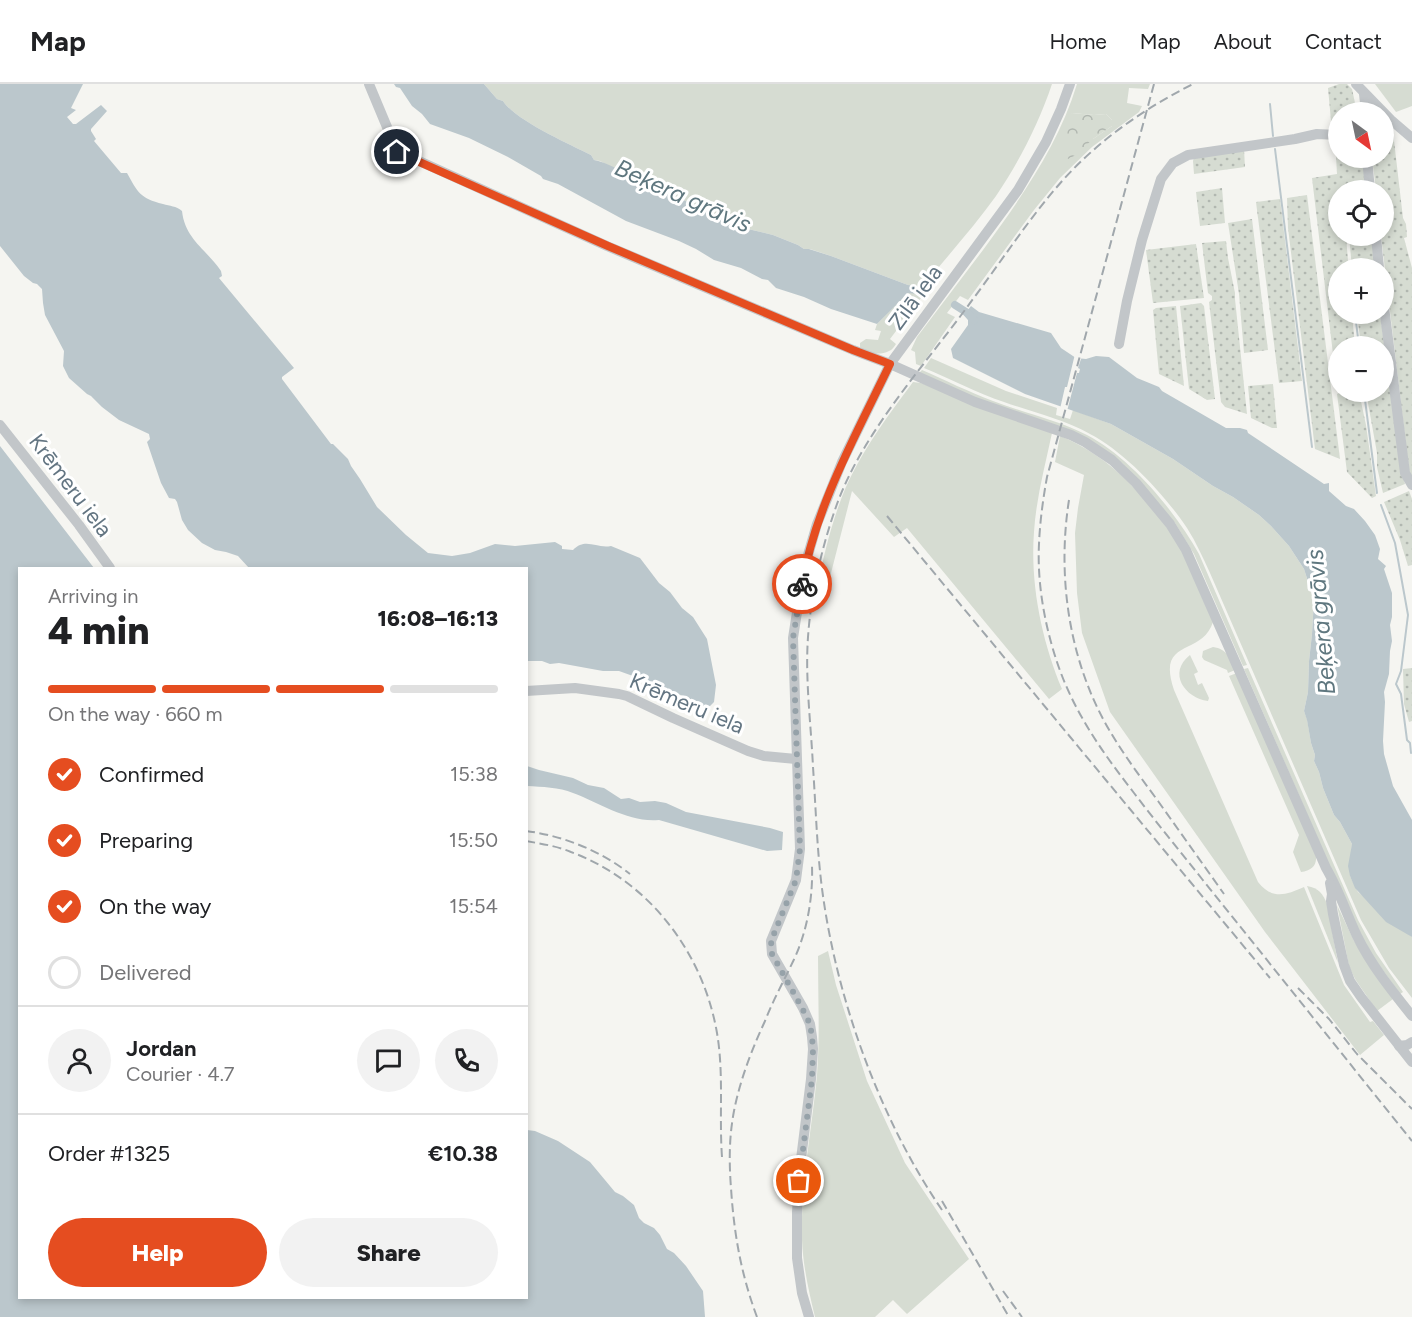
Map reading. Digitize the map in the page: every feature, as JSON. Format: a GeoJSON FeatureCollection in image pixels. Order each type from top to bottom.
{"type":"FeatureCollection","features":[{"type":"Feature","properties":{"kind":"street"},"geometry":{"type":"LineString","coordinates":[[369,84],[397,152],[608,246],[975,402],[1078,439],[1112,460],[1136,483],[1170,524],[1186,550],[1356,935],[1380,975],[1412,1016]]}},
{"type":"Feature","properties":{"kind":"street","name":"Zilā iela"},"geometry":{"type":"LineString","coordinates":[[809,1317],[802,1293],[797,1258],[797,1212],[800,1167],[812,1079],[812,1037],[810,1024],[772,954],[771,941],[796,880],[800,849],[793,638],[806,563],[833,482],[890,364],[1023,183],[1046,142],[1070,84]]}},
{"type":"Feature","properties":{"kind":"street"},"geometry":{"type":"LineString","coordinates":[[1356,84],[1371,102]]}},
{"type":"Feature","properties":{"kind":"street"},"geometry":{"type":"LineString","coordinates":[[1364,94],[1365,102]]}},
{"type":"Feature","properties":{"kind":"street"},"geometry":{"type":"LineString","coordinates":[[1394,126],[1412,138]]}},
{"type":"Feature","properties":{"kind":"street"},"geometry":{"type":"LineString","coordinates":[[1119,345],[1142,240],[1161,179],[1173,163],[1188,155],[1317,134],[1328,135]]}},
{"type":"Feature","properties":{"kind":"street"},"geometry":{"type":"LineString","coordinates":[[1386,324],[1405,473],[1412,485]]}},
{"type":"Feature","properties":{"kind":"street","name":"Krēmeru iela"},"geometry":{"type":"LineString","coordinates":[[0,425],[109,567]]}},
{"type":"Feature","properties":{"kind":"street","name":"Krēmeru iela"},"geometry":{"type":"LineString","coordinates":[[528,691],[576,688],[627,696],[748,751],[764,756],[796,759]]}},
{"type":"Feature","properties":{"kind":"street"},"geometry":{"type":"LineString","coordinates":[[1326,868],[1332,894],[1333,914],[1344,965],[1350,981],[1412,1062]]}},
{"type":"Feature","properties":{"kind":"street"},"geometry":{"type":"LineString","coordinates":[[1399,1046],[1412,1042]]}},
{"type":"Feature","properties":{"kind":"green space"},"geometry":{"type":"Polygon","coordinates":[[[484,84],[1052,84],[1035,128],[996,196],[929,279],[933,282],[890,339],[896,344],[889,351],[877,354],[863,349],[860,343],[866,339],[878,340],[881,331],[875,330],[877,324],[908,292],[918,293],[922,287],[908,285],[831,256],[804,249],[773,235],[748,229],[730,219],[725,219],[656,188],[651,188],[594,160],[591,155],[530,124],[503,101],[497,99],[484,84]]]}},
{"type":"Feature","properties":{"kind":"green space"},"geometry":{"type":"Polygon","coordinates":[[[1077,84],[1150,84],[1148,89],[1129,88],[1127,103],[1142,106],[1139,112],[1092,147],[1060,178],[968,300],[960,296],[947,313],[955,317],[921,366],[916,364],[915,352],[911,350],[917,337],[1011,211],[1049,150],[1077,84]],[[1072,113],[1068,140],[1093,139],[1112,126],[1112,120],[1106,114],[1072,113]]]}},
{"type":"Feature","properties":{"kind":"green space"},"geometry":{"type":"Polygon","coordinates":[[[1347,84],[1352,89],[1355,102],[1329,102],[1328,88],[1347,84]]]}},
{"type":"Feature","properties":{"kind":"green space"},"geometry":{"type":"Polygon","coordinates":[[[1375,84],[1412,84],[1412,106],[1396,112],[1394,102],[1388,102],[1375,84]]]}},
{"type":"Feature","properties":{"kind":"green space"},"geometry":{"type":"Polygon","coordinates":[[[1072,113],[1106,114],[1112,120],[1112,126],[1068,159],[1066,156],[1068,116],[1072,113]]]}},
{"type":"Feature","properties":{"kind":"green space"},"geometry":{"type":"Polygon","coordinates":[[[1394,141],[1403,218],[1406,224],[1407,237],[1404,238],[1412,268],[1412,478],[1409,470],[1392,324],[1394,324],[1394,258],[1384,258],[1382,246],[1394,246],[1394,180],[1375,180],[1373,168],[1394,168],[1394,141]]]}},
{"type":"Feature","properties":{"kind":"green space"},"geometry":{"type":"Polygon","coordinates":[[[1244,150],[1245,167],[1194,174],[1194,157],[1244,150]]]}},
{"type":"Feature","properties":{"kind":"green space"},"geometry":{"type":"Polygon","coordinates":[[[1337,168],[1364,168],[1366,180],[1328,180],[1328,246],[1347,246],[1348,258],[1328,258],[1328,312],[1312,178],[1337,174],[1337,168]]]}},
{"type":"Feature","properties":{"kind":"green space"},"geometry":{"type":"Polygon","coordinates":[[[1222,188],[1225,223],[1200,226],[1196,192],[1222,188]]]}},
{"type":"Feature","properties":{"kind":"green space"},"geometry":{"type":"Polygon","coordinates":[[[1307,195],[1328,363],[1328,402],[1333,402],[1340,459],[1315,449],[1288,228],[1287,198],[1307,195]]]}},
{"type":"Feature","properties":{"kind":"green space"},"geometry":{"type":"Polygon","coordinates":[[[1280,199],[1302,381],[1279,383],[1256,202],[1280,199]]]}},
{"type":"Feature","properties":{"kind":"green space"},"geometry":{"type":"Polygon","coordinates":[[[1252,219],[1268,350],[1244,353],[1239,294],[1228,223],[1252,219]]]}},
{"type":"Feature","properties":{"kind":"green space"},"geometry":{"type":"Polygon","coordinates":[[[1226,241],[1235,293],[1247,414],[1225,407],[1221,402],[1209,302],[1212,296],[1208,293],[1202,243],[1226,241]]]}},
{"type":"Feature","properties":{"kind":"green space"},"geometry":{"type":"Polygon","coordinates":[[[1196,244],[1204,298],[1153,303],[1146,250],[1196,244]]]}},
{"type":"Feature","properties":{"kind":"green space"},"geometry":{"type":"Polygon","coordinates":[[[1350,246],[1373,246],[1374,258],[1351,258],[1350,246]]]}},
{"type":"Feature","properties":{"kind":"green space"},"geometry":{"type":"Polygon","coordinates":[[[1201,303],[1204,306],[1215,399],[1207,400],[1189,389],[1180,306],[1201,303]]]}},
{"type":"Feature","properties":{"kind":"green space"},"geometry":{"type":"Polygon","coordinates":[[[1176,306],[1184,386],[1159,374],[1153,310],[1176,306]]]}},
{"type":"Feature","properties":{"kind":"green space"},"geometry":{"type":"Polygon","coordinates":[[[1329,324],[1353,324],[1354,336],[1331,336],[1329,324]]]}},
{"type":"Feature","properties":{"kind":"green space"},"geometry":{"type":"Polygon","coordinates":[[[1358,324],[1381,324],[1383,336],[1360,336],[1358,324]]]}},
{"type":"Feature","properties":{"kind":"green space"},"geometry":{"type":"Polygon","coordinates":[[[931,358],[1006,391],[1057,408],[1056,415],[1070,419],[1073,410],[1111,424],[1173,459],[1233,497],[1259,515],[1289,546],[1304,569],[1314,600],[1308,692],[1304,711],[1315,755],[1314,761],[1334,815],[1352,844],[1350,876],[1358,892],[1412,937],[1412,998],[1389,968],[1361,920],[1210,573],[1178,515],[1143,475],[1104,442],[1069,424],[994,398],[924,368],[931,358]]]}},
{"type":"Feature","properties":{"kind":"green space"},"geometry":{"type":"Polygon","coordinates":[[[922,370],[993,401],[1076,430],[1120,457],[1165,504],[1189,537],[1199,554],[1247,665],[1243,666],[1194,554],[1175,523],[1122,463],[919,373],[922,370]]]}},
{"type":"Feature","properties":{"kind":"green space"},"geometry":{"type":"Polygon","coordinates":[[[913,382],[921,383],[1052,433],[1037,507],[1033,552],[1036,592],[1043,632],[1062,689],[1049,699],[907,528],[894,537],[852,491],[830,577],[816,590],[832,526],[853,472],[872,440],[913,382]]]}},
{"type":"Feature","properties":{"kind":"green space"},"geometry":{"type":"Polygon","coordinates":[[[1273,384],[1277,428],[1251,418],[1248,386],[1273,384]]]}},
{"type":"Feature","properties":{"kind":"green space"},"geometry":{"type":"Polygon","coordinates":[[[1338,402],[1361,402],[1376,496],[1372,498],[1347,472],[1338,402]]]}},
{"type":"Feature","properties":{"kind":"green space"},"geometry":{"type":"Polygon","coordinates":[[[1368,402],[1392,402],[1405,484],[1383,493],[1377,467],[1377,453],[1368,402]]]}},
{"type":"Feature","properties":{"kind":"green space"},"geometry":{"type":"Polygon","coordinates":[[[1060,436],[1095,455],[1126,480],[1154,510],[1180,548],[1213,622],[1200,640],[1176,654],[1171,662],[1170,673],[1174,690],[1258,882],[1274,894],[1285,894],[1304,887],[1344,985],[1370,1022],[1373,1021],[1384,1035],[1360,1055],[1265,932],[1110,712],[1082,633],[1077,593],[1075,533],[1084,475],[1055,462],[1060,436]]]}},
{"type":"Feature","properties":{"kind":"green space"},"geometry":{"type":"Polygon","coordinates":[[[1409,491],[1412,499],[1412,565],[1408,566],[1384,502],[1409,491]]]}},
{"type":"Feature","properties":{"kind":"green space"},"geometry":{"type":"Polygon","coordinates":[[[1213,647],[1225,652],[1235,670],[1228,673],[1227,670],[1204,660],[1203,651],[1213,647]]]}},
{"type":"Feature","properties":{"kind":"green space"},"geometry":{"type":"Polygon","coordinates":[[[1190,655],[1198,672],[1194,674],[1198,685],[1202,683],[1209,698],[1208,701],[1192,695],[1182,684],[1180,669],[1190,655]]]}},
{"type":"Feature","properties":{"kind":"green space"},"geometry":{"type":"Polygon","coordinates":[[[1248,668],[1358,920],[1376,953],[1403,992],[1400,994],[1372,955],[1349,910],[1244,669],[1248,668]]]}},
{"type":"Feature","properties":{"kind":"green space"},"geometry":{"type":"Polygon","coordinates":[[[1412,668],[1412,721],[1409,722],[1404,704],[1403,669],[1412,668]]]}},
{"type":"Feature","properties":{"kind":"green space"},"geometry":{"type":"Polygon","coordinates":[[[1237,673],[1316,856],[1313,867],[1308,870],[1301,872],[1293,852],[1299,835],[1229,676],[1237,673]]]}},
{"type":"Feature","properties":{"kind":"green space"},"geometry":{"type":"Polygon","coordinates":[[[1307,886],[1320,892],[1327,904],[1338,963],[1307,886]]]}},
{"type":"Feature","properties":{"kind":"green space"},"geometry":{"type":"Polygon","coordinates":[[[1337,905],[1354,941],[1393,999],[1377,1011],[1349,966],[1337,905]]]}},
{"type":"Feature","properties":{"kind":"green space"},"geometry":{"type":"Polygon","coordinates":[[[828,951],[836,985],[867,1081],[905,1163],[969,1259],[907,1314],[893,1300],[875,1317],[815,1317],[805,1269],[802,1219],[817,1075],[818,956],[828,951]]]}},
{"type":"Feature","properties":{"kind":"water"},"geometry":{"type":"Polygon","coordinates":[[[0,84],[83,84],[71,108],[76,110],[67,117],[73,124],[76,124],[101,105],[107,111],[91,129],[96,139],[94,141],[121,173],[127,173],[140,194],[182,211],[187,229],[221,271],[222,276],[219,278],[294,368],[282,379],[331,444],[348,459],[377,507],[428,553],[452,556],[470,553],[495,544],[515,546],[555,542],[562,546],[562,549],[573,550],[582,544],[611,546],[640,558],[659,583],[693,617],[707,639],[716,685],[714,702],[709,707],[703,707],[658,685],[619,671],[528,661],[528,567],[248,567],[238,556],[215,550],[202,543],[188,530],[182,520],[177,502],[169,498],[161,483],[147,442],[150,439],[149,434],[119,420],[69,378],[63,366],[64,351],[45,315],[42,289],[24,276],[0,246],[0,84]]]}},
{"type":"Feature","properties":{"kind":"water"},"geometry":{"type":"Polygon","coordinates":[[[394,84],[484,84],[497,99],[503,101],[530,124],[591,155],[594,160],[615,168],[648,186],[724,219],[730,219],[748,229],[773,235],[804,249],[831,256],[908,285],[923,287],[919,294],[908,293],[877,324],[776,288],[768,280],[741,268],[714,260],[679,241],[626,221],[469,138],[430,124],[394,84]]]}},
{"type":"Feature","properties":{"kind":"water"},"geometry":{"type":"Polygon","coordinates":[[[971,306],[979,312],[1051,333],[1061,348],[1076,358],[1109,357],[1137,378],[1159,387],[1162,391],[1226,428],[1247,430],[1248,433],[1324,484],[1329,483],[1329,491],[1346,506],[1354,509],[1375,535],[1380,549],[1378,559],[1386,566],[1384,569],[1392,593],[1390,625],[1392,641],[1389,674],[1384,692],[1383,741],[1384,754],[1393,786],[1412,820],[1412,937],[1386,922],[1355,888],[1350,876],[1348,866],[1352,844],[1334,815],[1323,788],[1314,761],[1315,755],[1304,711],[1308,692],[1314,600],[1304,569],[1289,546],[1259,515],[1233,497],[1173,459],[1111,424],[1025,394],[953,358],[951,349],[968,325],[968,320],[964,315],[971,306]]]}},
{"type":"Feature","properties":{"kind":"water"},"geometry":{"type":"Polygon","coordinates":[[[0,446],[93,567],[18,567],[18,1299],[528,1299],[528,1130],[558,1141],[590,1162],[615,1192],[634,1205],[639,1218],[654,1228],[667,1249],[686,1266],[703,1291],[705,1317],[0,1317],[0,446]]]}},
{"type":"Feature","properties":{"kind":"water"},"geometry":{"type":"Polygon","coordinates":[[[528,766],[604,788],[621,799],[666,803],[686,812],[783,832],[782,850],[767,851],[659,820],[637,818],[568,791],[528,786],[528,766]]]}},
{"type":"Feature","properties":{"kind":"pier"},"geometry":{"type":"Polygon","coordinates":[[[1075,354],[1082,356],[1067,411],[1060,409],[1075,354]]]}},
{"type":"Feature","properties":{"kind":"waterway"},"geometry":{"type":"LineString","coordinates":[[1270,104],[1273,136]]}},
{"type":"Feature","properties":{"kind":"waterway"},"geometry":{"type":"LineString","coordinates":[[1275,149],[1312,447]]}},
{"type":"Feature","properties":{"kind":"waterway","name":"Beķera grāvis"},"geometry":{"type":"LineString","coordinates":[[955,305],[974,320]]}},
{"type":"Feature","properties":{"kind":"waterway"},"geometry":{"type":"LineString","coordinates":[[1356,324],[1358,336]]}},
{"type":"Feature","properties":{"kind":"waterway"},"geometry":{"type":"LineString","coordinates":[[1365,402],[1377,493]]}},
{"type":"Feature","properties":{"kind":"waterway"},"geometry":{"type":"LineString","coordinates":[[1381,505],[1395,543],[1408,615],[1401,671],[1396,684],[1401,694],[1411,753]]}},
{"type":"Feature","properties":{"kind":"railway"},"geometry":{"type":"LineString","coordinates":[[1154,84],[1047,477],[1041,518],[1039,559],[1041,590],[1049,636],[1073,700],[1111,763],[1412,1141]]}},
{"type":"Feature","properties":{"kind":"railway"},"geometry":{"type":"LineString","coordinates":[[942,1210],[920,1175],[881,1100],[851,1019],[830,937],[819,864],[808,686],[808,637],[818,570],[837,504],[863,450],[898,398],[1039,209],[1077,165],[1107,138],[1140,114],[1193,84]]}},
{"type":"Feature","properties":{"kind":"railway"},"geometry":{"type":"LineString","coordinates":[[1069,500],[1065,580],[1072,633],[1087,685],[1118,745],[1224,894]]}},
{"type":"Feature","properties":{"kind":"railway"},"geometry":{"type":"LineString","coordinates":[[887,516],[1270,978]]}},
{"type":"Feature","properties":{"kind":"railway"},"geometry":{"type":"LineString","coordinates":[[528,831],[581,846],[607,858],[630,874]]}},
{"type":"Feature","properties":{"kind":"railway"},"geometry":{"type":"LineString","coordinates":[[528,841],[571,852],[625,881],[668,923],[685,948],[710,1003],[717,1033],[722,1157]]}},
{"type":"Feature","properties":{"kind":"railway"},"geometry":{"type":"LineString","coordinates":[[757,1317],[739,1254],[734,1222],[730,1169],[731,1130],[747,1065],[804,933],[811,900],[812,866]]}},
{"type":"Feature","properties":{"kind":"railway"},"geometry":{"type":"LineString","coordinates":[[1298,988],[1329,1019],[1357,1054],[1412,1109]]}},
{"type":"Feature","properties":{"kind":"railway"},"geometry":{"type":"LineString","coordinates":[[942,1201],[1009,1317]]}},
{"type":"Feature","properties":{"kind":"railway"},"geometry":{"type":"LineString","coordinates":[[1003,1291],[1022,1317]]}},
{"type":"Feature","properties":{"kind":"way so far"},"geometry":{"type":"LineString","coordinates":[[799,1181],[812,1079],[812,1037],[810,1024],[772,954],[771,941],[796,880],[800,849],[793,638],[802,584]]}},
{"type":"Feature","properties":{"kind":"route"},"geometry":{"type":"LineString","coordinates":[[397,152],[608,246],[890,364],[833,482],[808,555],[802,584]]}}]}
